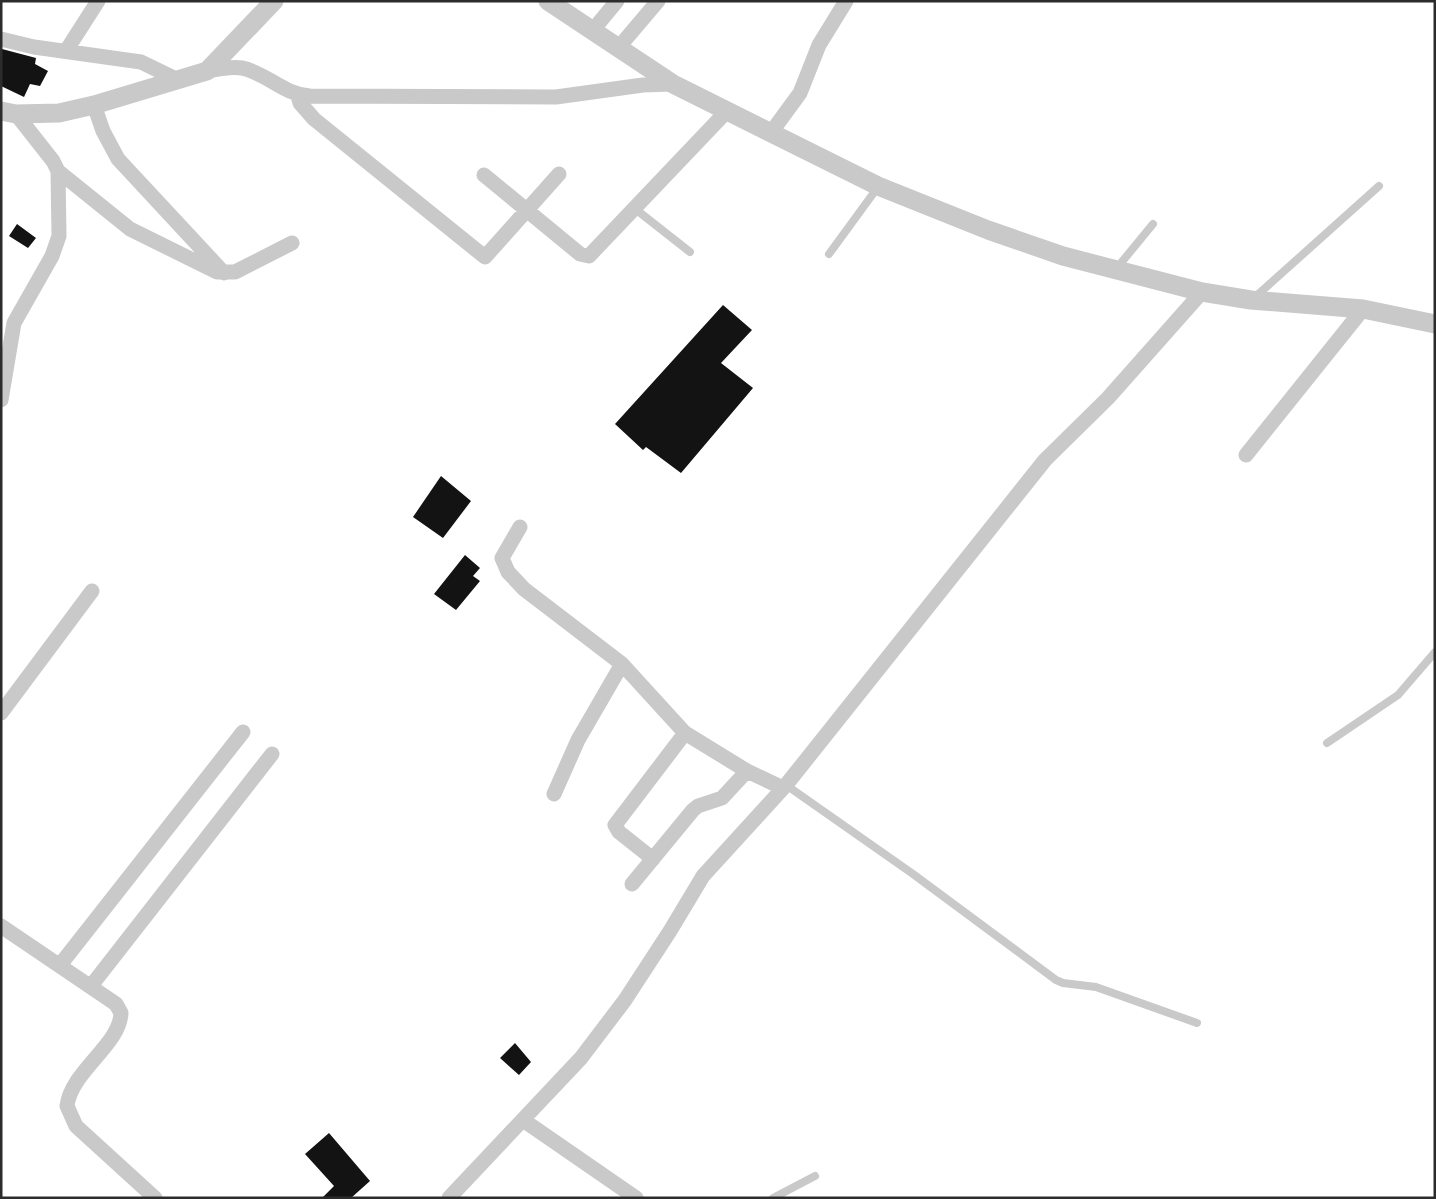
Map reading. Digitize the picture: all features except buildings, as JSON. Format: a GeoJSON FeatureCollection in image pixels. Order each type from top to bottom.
{"type":"FeatureCollection","features":[{"type":"Feature","properties":{"kind":"street"},"geometry":{"type":"LineString","coordinates":[[66,51],[98,1]]}},
{"type":"Feature","properties":{"kind":"street"},"geometry":{"type":"LineString","coordinates":[[207,70],[274,1]]}},
{"type":"Feature","properties":{"kind":"street"},"geometry":{"type":"LineString","coordinates":[[548,1],[673,84],[770,134],[878,186],[988,230],[1063,256],[1202,292],[1251,300],[1363,309],[1435,324]]}},
{"type":"Feature","properties":{"kind":"street"},"geometry":{"type":"LineString","coordinates":[[593,30],[617,1]]}},
{"type":"Feature","properties":{"kind":"street"},"geometry":{"type":"LineString","coordinates":[[619,47],[658,1]]}},
{"type":"Feature","properties":{"kind":"street"},"geometry":{"type":"LineString","coordinates":[[770,134],[800,93],[819,45],[846,1]]}},
{"type":"Feature","properties":{"kind":"street"},"geometry":{"type":"LineString","coordinates":[[1,39],[142,62],[176,79]]}},
{"type":"Feature","properties":{"kind":"street"},"geometry":{"type":"LineString","coordinates":[[9,112],[59,113],[94,105],[207,70],[242,68],[298,96],[556,97],[643,85],[673,84]]}},
{"type":"Feature","properties":{"kind":"street"},"geometry":{"type":"LineString","coordinates":[[298,96],[300,103],[314,119],[485,257],[559,174]]}},
{"type":"Feature","properties":{"kind":"street"},"geometry":{"type":"LineString","coordinates":[[94,105],[103,131],[118,159],[225,274]]}},
{"type":"Feature","properties":{"kind":"street"},"geometry":{"type":"LineString","coordinates":[[484,174],[580,254],[589,256],[726,111]]}},
{"type":"Feature","properties":{"kind":"street"},"geometry":{"type":"LineString","coordinates":[[9,112],[53,161],[58,171],[130,229],[200,266],[225,274],[235,272],[292,243]]}},
{"type":"Feature","properties":{"kind":"street"},"geometry":{"type":"LineString","coordinates":[[1,399],[14,322],[57,244],[58,171]]}},
{"type":"Feature","properties":{"kind":"street"},"geometry":{"type":"LineString","coordinates":[[449,1198],[581,1058],[625,1000],[703,876],[784,786],[1045,460],[1108,398],[1202,292]]}},
{"type":"Feature","properties":{"kind":"street"},"geometry":{"type":"LineString","coordinates":[[1246,455],[1363,309]]}},
{"type":"Feature","properties":{"kind":"street"},"geometry":{"type":"LineString","coordinates":[[520,526],[502,558],[508,572],[551,611],[622,664],[686,733],[747,771],[784,786]]}},
{"type":"Feature","properties":{"kind":"street"},"geometry":{"type":"LineString","coordinates":[[1,713],[92,591]]}},
{"type":"Feature","properties":{"kind":"street"},"geometry":{"type":"LineString","coordinates":[[554,794],[578,740],[622,664]]}},
{"type":"Feature","properties":{"kind":"street"},"geometry":{"type":"LineString","coordinates":[[60,965],[243,732]]}},
{"type":"Feature","properties":{"kind":"street"},"geometry":{"type":"LineString","coordinates":[[653,859],[619,832],[615,825],[686,733]]}},
{"type":"Feature","properties":{"kind":"street"},"geometry":{"type":"LineString","coordinates":[[91,986],[272,754]]}},
{"type":"Feature","properties":{"kind":"street"},"geometry":{"type":"LineString","coordinates":[[632,884],[693,810],[722,798],[747,771]]}},
{"type":"Feature","properties":{"kind":"street"},"geometry":{"type":"LineString","coordinates":[[1,926],[116,1004],[121,1013],[121,1020],[72,1088],[67,1106],[69,1115],[76,1126],[155,1198]]}},
{"type":"Feature","properties":{"kind":"street"},"geometry":{"type":"LineString","coordinates":[[523,1120],[636,1198]]}},
{"type":"Feature","properties":{"kind":"lane"},"geometry":{"type":"LineString","coordinates":[[829,254],[878,186]]}},
{"type":"Feature","properties":{"kind":"lane"},"geometry":{"type":"LineString","coordinates":[[1251,300],[1379,186]]}},
{"type":"Feature","properties":{"kind":"lane"},"geometry":{"type":"LineString","coordinates":[[634,208],[690,252]]}},
{"type":"Feature","properties":{"kind":"lane"},"geometry":{"type":"LineString","coordinates":[[1115,270],[1153,224]]}},
{"type":"Feature","properties":{"kind":"lane"},"geometry":{"type":"LineString","coordinates":[[1327,743],[1398,695],[1435,652]]}},
{"type":"Feature","properties":{"kind":"lane"},"geometry":{"type":"LineString","coordinates":[[784,786],[913,874],[1056,980],[1063,983],[1096,986],[1197,1023]]}},
{"type":"Feature","properties":{"kind":"lane"},"geometry":{"type":"LineString","coordinates":[[773,1198],[815,1176]]}}]}
